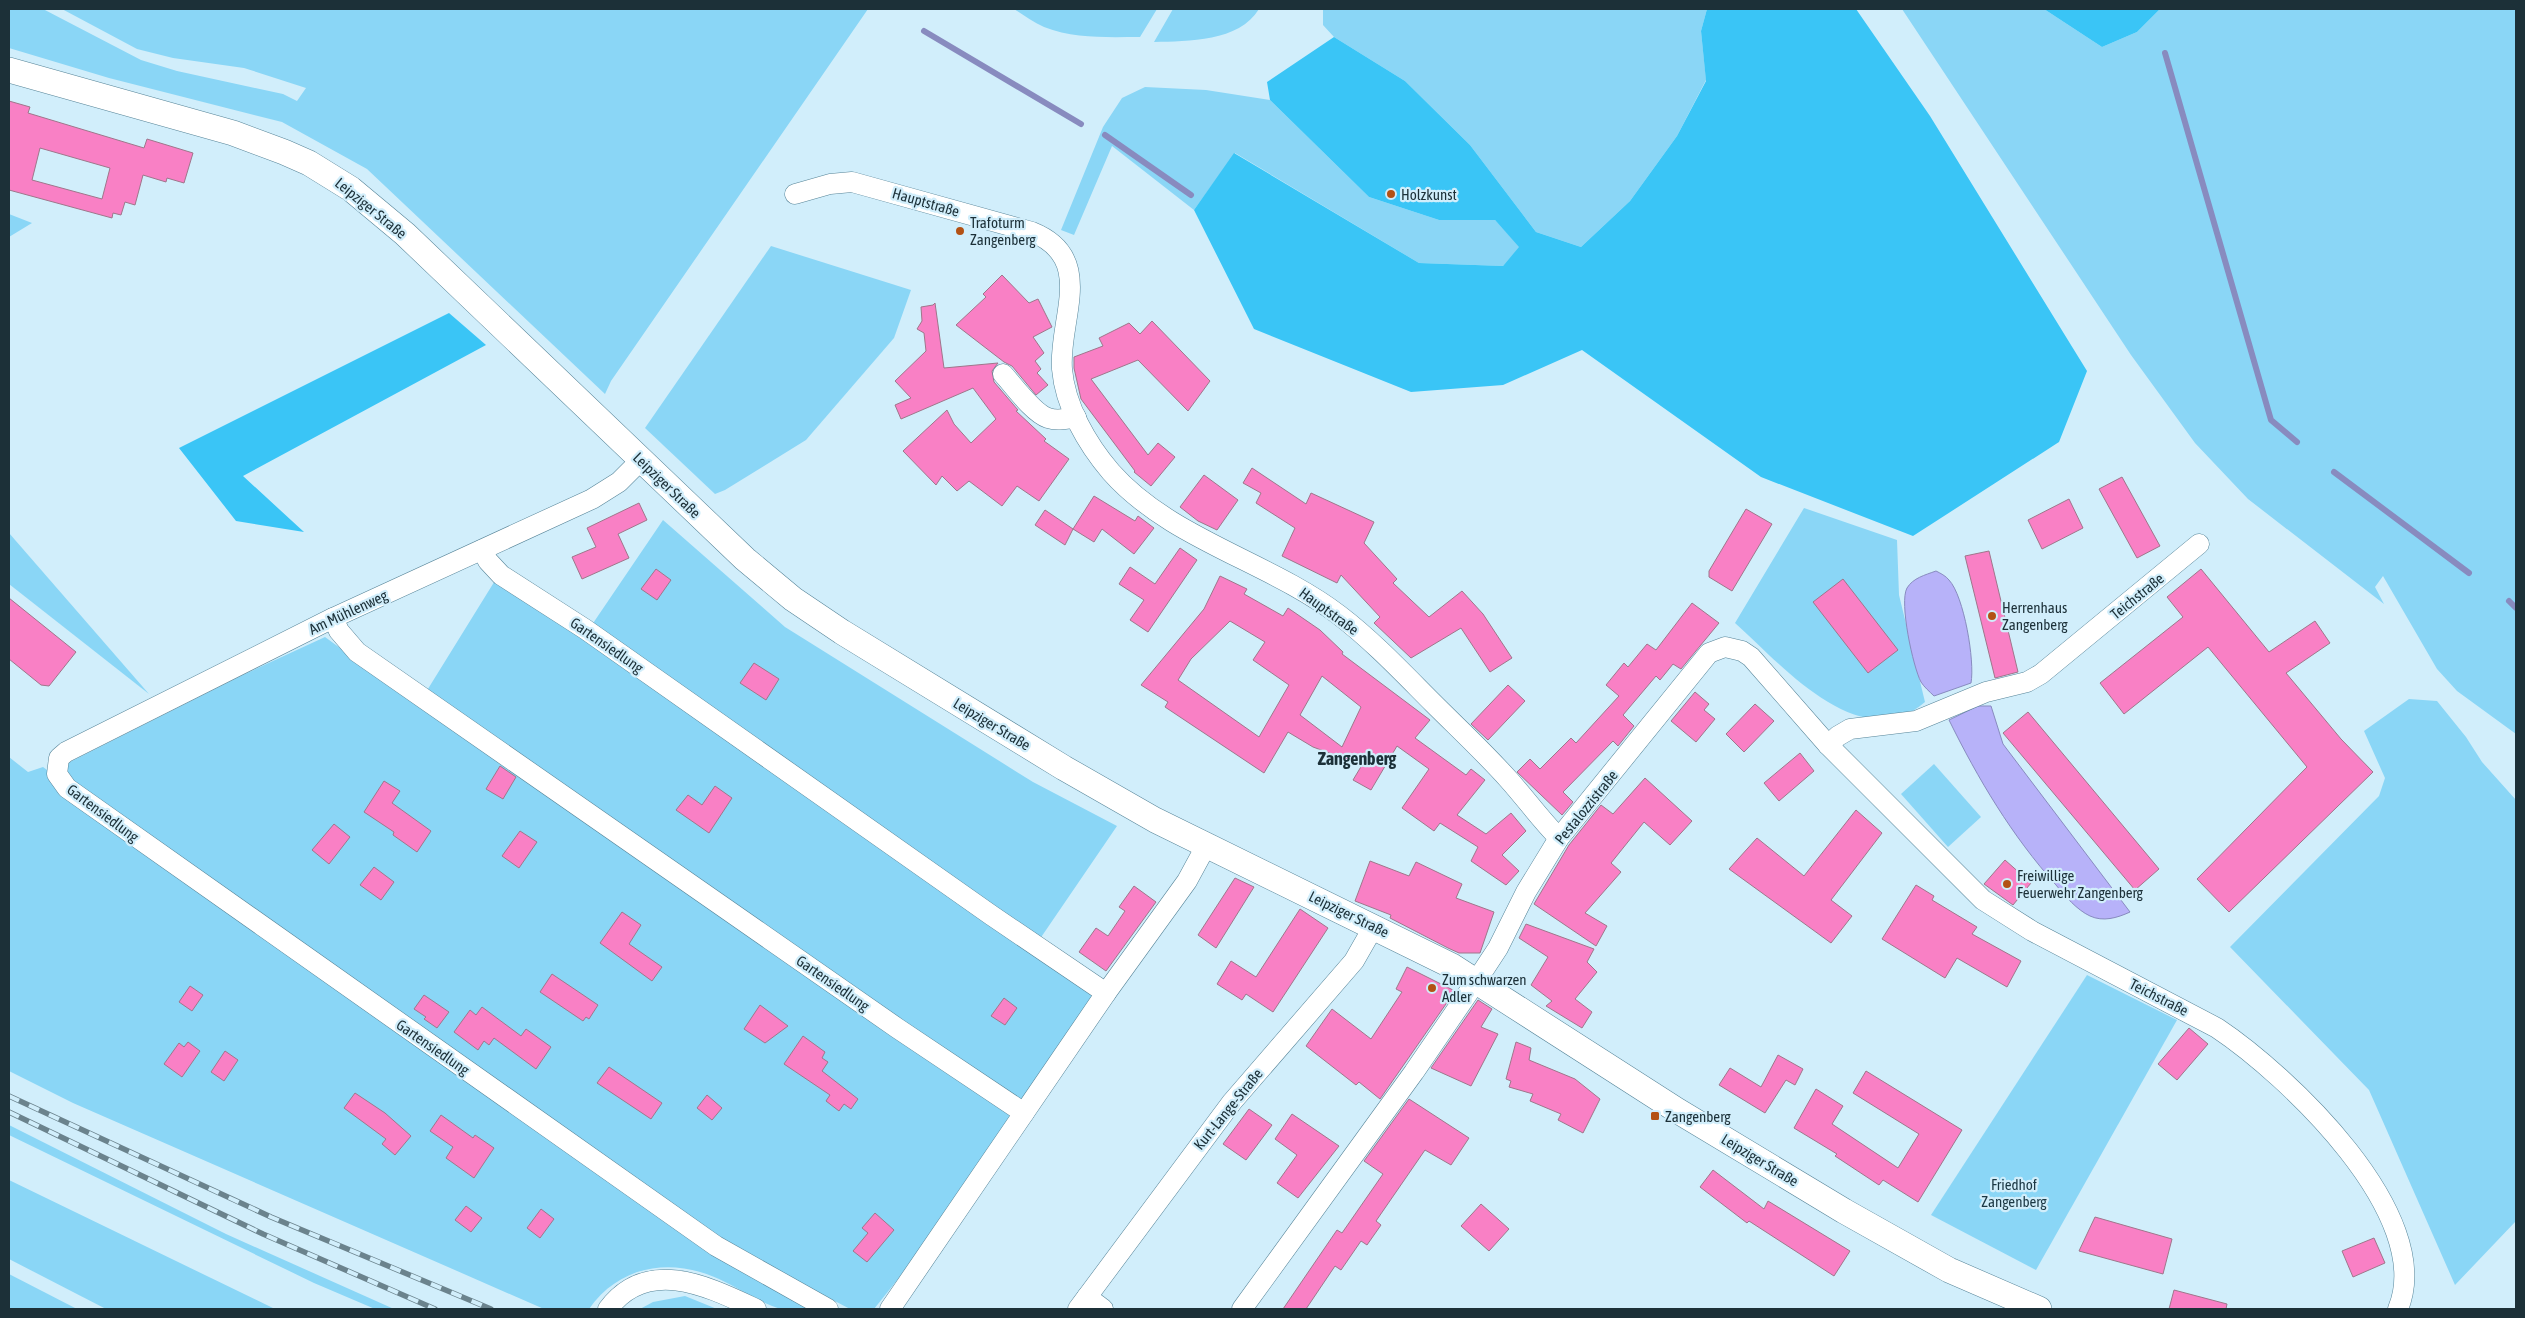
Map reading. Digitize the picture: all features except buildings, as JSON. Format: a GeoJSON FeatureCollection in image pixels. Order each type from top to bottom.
{"type":"FeatureCollection","features":[{"type":"Feature","properties":{"kind":"street","name":"Leipziger Straße"},"geometry":{"type":"LineString","coordinates":[[9,70],[232,133],[284,152],[330,176],[371,204],[405,234],[756,569],[816,615],[1064,768],[1155,820],[1374,926],[1477,980],[1662,1101],[1844,1210],[1949,1270],[2039,1309]]}},
{"type":"Feature","properties":{"kind":"street","name":"Hauptstraße"},"geometry":{"type":"LineString","coordinates":[[796,194],[830,184],[852,182],[1032,232],[1050,241],[1063,258],[1068,268],[1070,281],[1071,292],[1062,353],[1062,368],[1067,396],[1091,445],[1106,466],[1138,497],[1199,536],[1302,590],[1356,629],[1508,779],[1559,838]]}},
{"type":"Feature","properties":{"kind":"street"},"geometry":{"type":"LineString","coordinates":[[1002,374],[1038,412],[1048,418],[1059,420],[1076,417]]}},
{"type":"Feature","properties":{"kind":"street","name":"Am Mühlenweg"},"geometry":{"type":"LineString","coordinates":[[57,765],[59,758],[66,752],[333,618],[611,489],[641,460]]}},
{"type":"Feature","properties":{"kind":"street","name":"Teichstraße"},"geometry":{"type":"LineString","coordinates":[[1828,745],[1850,729],[1896,725],[1932,714],[1986,692],[2027,682],[2041,674],[2200,544]]}},
{"type":"Feature","properties":{"kind":"street","name":"Gartensiedlung"},"geometry":{"type":"LineString","coordinates":[[482,550],[488,560],[501,574],[585,629],[991,915],[1106,993]]}},
{"type":"Feature","properties":{"kind":"street","name":"Gartensiedlung"},"geometry":{"type":"LineString","coordinates":[[333,618],[339,631],[357,652],[897,1028],[1024,1113]]}},
{"type":"Feature","properties":{"kind":"street","name":"Teichstraße"},"geometry":{"type":"LineString","coordinates":[[1716,649],[1734,648],[1751,657],[1828,745],[1983,900],[2032,931],[2217,1028],[2242,1044],[2281,1079],[2346,1148],[2378,1194],[2393,1230],[2404,1268],[2404,1288],[2398,1309]]}},
{"type":"Feature","properties":{"kind":"street","name":"Pestalozzistraße"},"geometry":{"type":"LineString","coordinates":[[1477,980],[1498,948],[1526,892],[1559,838],[1669,704],[1701,661],[1716,649]]}},
{"type":"Feature","properties":{"kind":"street","name":"Gartensiedlung"},"geometry":{"type":"LineString","coordinates":[[57,765],[57,774],[67,788],[218,896],[716,1246],[828,1309]]}},
{"type":"Feature","properties":{"kind":"street"},"geometry":{"type":"LineString","coordinates":[[890,1309],[1106,993],[1187,881],[1206,846]]}},
{"type":"Feature","properties":{"kind":"street","name":"Kurt-Lange-Straße"},"geometry":{"type":"LineString","coordinates":[[1103,1309],[1083,1303],[1232,1102],[1354,960],[1374,926]]}},
{"type":"Feature","properties":{"kind":"street"},"geometry":{"type":"LineString","coordinates":[[1242,1309],[1414,1072],[1477,980]]}},
{"type":"Feature","properties":{"kind":"street"},"geometry":{"type":"LineString","coordinates":[[608,1309],[618,1298],[630,1290],[664,1279],[703,1286],[756,1309]]}},
{"type":"Feature","properties":{"kind":"green space"},"geometry":{"type":"Polygon","coordinates":[[[9,9],[43,9],[141,60],[177,71],[283,94],[297,101],[306,88],[244,68],[173,58],[137,49],[62,9],[868,9],[611,381],[605,394],[367,169],[282,122],[109,78],[9,48],[9,9]]]}},
{"type":"Feature","properties":{"kind":"green space"},"geometry":{"type":"Polygon","coordinates":[[[1014,9],[1157,9],[1140,37],[1115,37],[1067,34],[1056,31],[1040,25],[1014,9]]]}},
{"type":"Feature","properties":{"kind":"green space"},"geometry":{"type":"Polygon","coordinates":[[[1173,9],[1259,9],[1250,20],[1226,34],[1197,40],[1154,42],[1173,9]]]}},
{"type":"Feature","properties":{"kind":"green space"},"geometry":{"type":"Polygon","coordinates":[[[1323,9],[1707,9],[1701,31],[1706,80],[1677,136],[1630,201],[1581,247],[1536,232],[1470,145],[1405,81],[1334,37],[1323,25],[1323,9]]]}},
{"type":"Feature","properties":{"kind":"green space"},"geometry":{"type":"Polygon","coordinates":[[[1902,9],[2044,9],[2102,47],[2137,32],[2160,9],[2516,9],[2516,734],[2457,691],[2437,669],[2383,576],[2375,587],[2384,604],[2248,499],[2195,443],[2131,355],[1902,9]]]}},
{"type":"Feature","properties":{"kind":"green space"},"geometry":{"type":"Polygon","coordinates":[[[1145,87],[1206,90],[1270,100],[1369,197],[1439,220],[1495,220],[1520,247],[1503,266],[1419,263],[1235,153],[1194,210],[1112,146],[1074,235],[1061,230],[1103,127],[1122,98],[1145,87]]]}},
{"type":"Feature","properties":{"kind":"green space"},"geometry":{"type":"Polygon","coordinates":[[[9,214],[32,223],[9,237],[9,214]]]}},
{"type":"Feature","properties":{"kind":"green space"},"geometry":{"type":"Polygon","coordinates":[[[771,246],[911,290],[894,338],[806,440],[725,490],[715,494],[645,428],[771,246]]]}},
{"type":"Feature","properties":{"kind":"green space"},"geometry":{"type":"Polygon","coordinates":[[[1804,508],[1897,540],[1899,595],[1925,702],[1900,716],[1874,719],[1848,712],[1823,699],[1798,681],[1735,623],[1804,508]]]}},
{"type":"Feature","properties":{"kind":"green space"},"geometry":{"type":"Polygon","coordinates":[[[663,520],[785,627],[1033,782],[1117,826],[1031,952],[1096,998],[898,1279],[874,1309],[850,1309],[717,1239],[820,1309],[781,1309],[701,1272],[665,1267],[631,1274],[602,1294],[589,1309],[544,1309],[73,1103],[9,1071],[9,757],[28,772],[43,767],[50,772],[245,674],[325,637],[418,705],[496,579],[583,638],[663,520]]]}},
{"type":"Feature","properties":{"kind":"green space"},"geometry":{"type":"Polygon","coordinates":[[[9,533],[149,694],[9,584],[9,533]]]}},
{"type":"Feature","properties":{"kind":"green space"},"geometry":{"type":"Polygon","coordinates":[[[2409,699],[2437,701],[2466,737],[2482,762],[2516,800],[2516,1221],[2455,1285],[2369,1090],[2230,947],[2379,796],[2385,778],[2364,731],[2409,699]]]}},
{"type":"Feature","properties":{"kind":"green space"},"geometry":{"type":"Polygon","coordinates":[[[1934,764],[1981,817],[1948,847],[1901,794],[1934,764]]]}},
{"type":"Feature","properties":{"kind":"green space","name":"Friedhof Zangenberg"},"geometry":{"type":"Polygon","coordinates":[[[2087,975],[2177,1020],[2036,1270],[1931,1215],[2087,975]]]}},
{"type":"Feature","properties":{"kind":"green space"},"geometry":{"type":"Polygon","coordinates":[[[9,1125],[226,1234],[394,1309],[375,1309],[314,1283],[9,1135],[9,1125]]]}},
{"type":"Feature","properties":{"kind":"green space"},"geometry":{"type":"Polygon","coordinates":[[[9,1180],[275,1309],[106,1309],[9,1259],[9,1180]]]}},
{"type":"Feature","properties":{"kind":"green space"},"geometry":{"type":"Polygon","coordinates":[[[9,1274],[77,1309],[9,1309],[9,1274]]]}},
{"type":"Feature","properties":{"kind":"green space"},"geometry":{"type":"Polygon","coordinates":[[[685,1296],[717,1309],[640,1309],[653,1302],[685,1296]]]}},
{"type":"Feature","properties":{"kind":"shaded area"},"geometry":{"type":"Polygon","coordinates":[[[1707,9],[1856,9],[1930,116],[2087,371],[2059,442],[1913,536],[1761,477],[1582,350],[1503,385],[1411,392],[1254,329],[1194,210],[1234,153],[1419,263],[1503,266],[1519,247],[1495,220],[1439,220],[1369,197],[1270,100],[1267,82],[1334,37],[1405,81],[1470,145],[1536,232],[1581,247],[1630,201],[1677,136],[1706,81],[1701,31],[1707,9]]]}},
{"type":"Feature","properties":{"kind":"shaded area"},"geometry":{"type":"Polygon","coordinates":[[[2044,9],[2160,9],[2137,32],[2102,47],[2044,9]]]}},
{"type":"Feature","properties":{"kind":"shaded area"},"geometry":{"type":"Polygon","coordinates":[[[449,313],[486,345],[243,476],[304,532],[236,521],[179,448],[449,313]]]}},
{"type":"Feature","properties":{"kind":"shaded area"},"geometry":{"type":"Polygon","coordinates":[[[1936,571],[1949,580],[1964,614],[1970,645],[1972,673],[1971,683],[1934,696],[1922,684],[1918,674],[1908,635],[1905,595],[1907,588],[1913,582],[1936,571]]]}},
{"type":"Feature","properties":{"kind":"shaded area"},"geometry":{"type":"Polygon","coordinates":[[[1978,706],[1991,706],[2003,744],[2130,912],[2105,919],[2095,918],[2085,913],[2067,898],[2010,827],[1972,764],[1949,720],[1978,706]]]}},
{"type":"Feature","properties":{"kind":"waterway"},"geometry":{"type":"LineString","coordinates":[[924,31],[1081,124]]}},
{"type":"Feature","properties":{"kind":"waterway"},"geometry":{"type":"LineString","coordinates":[[2165,53],[2271,420],[2297,442]]}},
{"type":"Feature","properties":{"kind":"waterway"},"geometry":{"type":"LineString","coordinates":[[1105,135],[1191,195]]}},
{"type":"Feature","properties":{"kind":"waterway"},"geometry":{"type":"LineString","coordinates":[[2334,472],[2469,573]]}},
{"type":"Feature","properties":{"kind":"waterway"},"geometry":{"type":"LineString","coordinates":[[2509,601],[2516,608]]}},
{"type":"Feature","properties":{"kind":"railway"},"geometry":{"type":"LineString","coordinates":[[9,1096],[271,1217],[491,1309]]}},
{"type":"Feature","properties":{"kind":"railway"},"geometry":{"type":"LineString","coordinates":[[9,1112],[263,1234],[435,1309]]}},
{"type":"Feature","properties":{"kind":"place","name":"Holzkunst"},"geometry":{"type":"Point","coordinates":[1391,194]}},
{"type":"Feature","properties":{"kind":"place","name":"Trafoturm Zangenberg"},"geometry":{"type":"Point","coordinates":[960,231]}},
{"type":"Feature","properties":{"kind":"place","name":"Herrenhaus Zangenberg"},"geometry":{"type":"Point","coordinates":[1992,616]}},
{"type":"Feature","properties":{"kind":"place","name":"Freiwillige Feuerwehr Zangenberg"},"geometry":{"type":"Point","coordinates":[2007,884]}},
{"type":"Feature","properties":{"kind":"place","name":"Zum schwarzen Adler"},"geometry":{"type":"Point","coordinates":[1432,988]}},
{"type":"Feature","properties":{"kind":"place","name":"Zangenberg"},"geometry":{"type":"Point","coordinates":[1655,1116]}},
{"type":"Feature","properties":{"kind":"district","name":"Zangenberg"},"geometry":{"type":"Point","coordinates":[1357,758]}}]}
